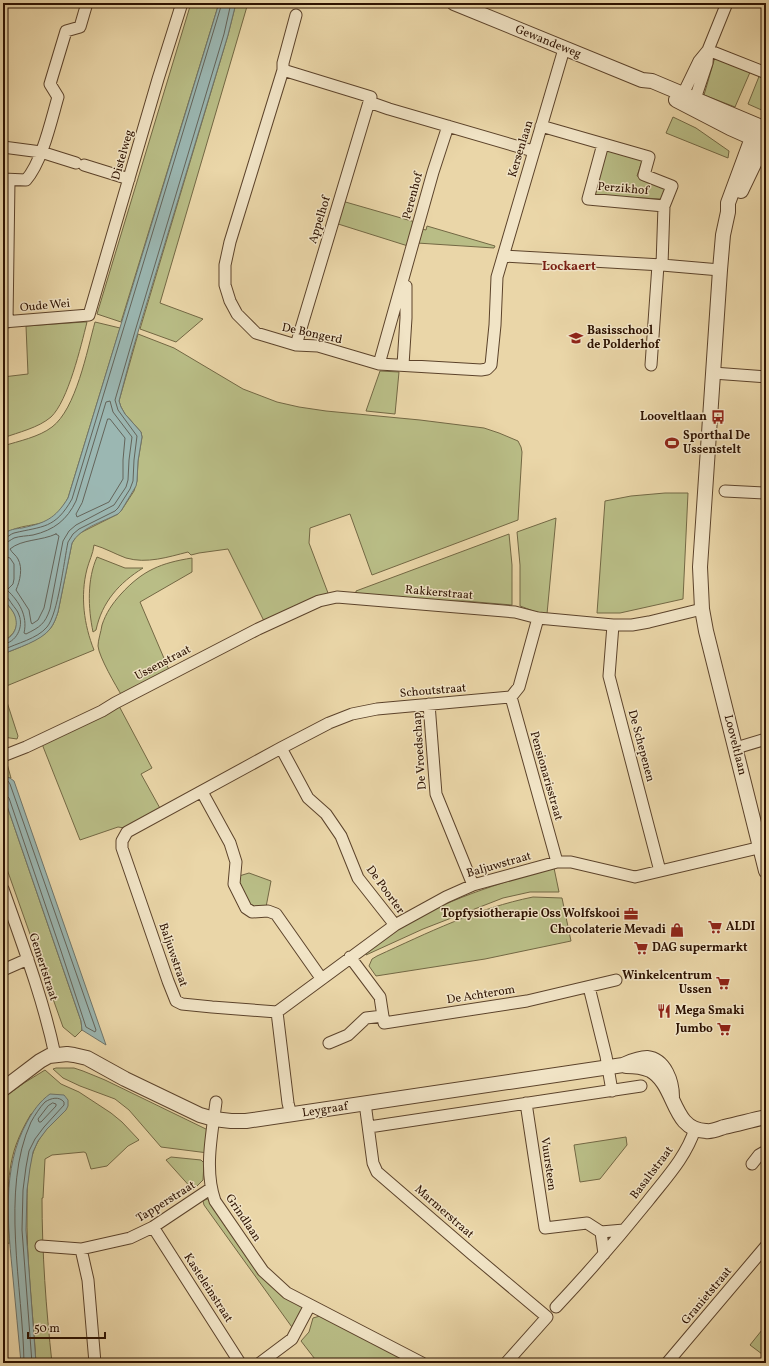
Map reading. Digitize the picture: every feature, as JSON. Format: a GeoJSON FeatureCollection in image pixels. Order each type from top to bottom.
{"type":"FeatureCollection","features":[{"type":"Feature","properties":{"kind":"street"},"geometry":{"type":"LineString","coordinates":[[5,322],[6,179],[26,180],[32,173],[41,152],[58,97],[50,84],[66,30],[80,27],[87,3]]}},
{"type":"Feature","properties":{"kind":"street","name":"Distelweg"},"geometry":{"type":"LineString","coordinates":[[89,315],[158,79],[182,3]]}},
{"type":"Feature","properties":{"kind":"street","name":"Gewandeweg"},"geometry":{"type":"LineString","coordinates":[[454,3],[642,80],[649,88],[687,99],[764,128]]}},
{"type":"Feature","properties":{"kind":"street"},"geometry":{"type":"LineString","coordinates":[[687,99],[707,63],[708,50],[727,3]]}},
{"type":"Feature","properties":{"kind":"street","name":"De Bongerd"},"geometry":{"type":"LineString","coordinates":[[296,15],[282,63],[284,70],[230,242],[225,265],[225,285],[230,301],[237,314],[256,333],[296,345],[318,346],[379,364],[481,370],[487,369],[491,365],[492,358]]}},
{"type":"Feature","properties":{"kind":"street","name":"Kersenlaan"},"geometry":{"type":"LineString","coordinates":[[492,358],[497,277],[564,48]]}},
{"type":"Feature","properties":{"kind":"street"},"geometry":{"type":"LineString","coordinates":[[708,50],[766,73]]}},
{"type":"Feature","properties":{"kind":"street"},"geometry":{"type":"LineString","coordinates":[[284,70],[371,97],[369,102],[533,151]]}},
{"type":"Feature","properties":{"kind":"street","name":"Gewandeweg"},"geometry":{"type":"LineString","coordinates":[[687,99],[730,128],[761,141]]}},
{"type":"Feature","properties":{"kind":"street","name":"Appelhof"},"geometry":{"type":"LineString","coordinates":[[296,345],[369,102]]}},
{"type":"Feature","properties":{"kind":"street","name":"Perenhof"},"geometry":{"type":"LineString","coordinates":[[379,364],[433,172],[448,126]]}},
{"type":"Feature","properties":{"kind":"street","name":"Perzikhof"},"geometry":{"type":"LineString","coordinates":[[541,126],[649,157],[644,175],[672,186],[664,206],[660,265]]}},
{"type":"Feature","properties":{"kind":"street"},"geometry":{"type":"LineString","coordinates":[[761,141],[764,128]]}},
{"type":"Feature","properties":{"kind":"street","name":"Looveltlaan"},"geometry":{"type":"LineString","coordinates":[[761,141],[734,205],[728,212],[723,235],[700,567],[702,609],[706,631],[763,846],[766,871]]}},
{"type":"Feature","properties":{"kind":"street","name":"Perzikhof"},"geometry":{"type":"LineString","coordinates":[[603,144],[588,199],[664,206]]}},
{"type":"Feature","properties":{"kind":"street"},"geometry":{"type":"LineString","coordinates":[[3,147],[41,152],[129,179]]}},
{"type":"Feature","properties":{"kind":"street"},"geometry":{"type":"LineString","coordinates":[[503,256],[720,270]]}},
{"type":"Feature","properties":{"kind":"street"},"geometry":{"type":"LineString","coordinates":[[651,365],[660,265]]}},
{"type":"Feature","properties":{"kind":"street","name":"Perenhof"},"geometry":{"type":"LineString","coordinates":[[403,366],[406,318],[405,274]]}},
{"type":"Feature","properties":{"kind":"street","name":"Oude Wei"},"geometry":{"type":"LineString","coordinates":[[5,322],[89,315]]}},
{"type":"Feature","properties":{"kind":"street"},"geometry":{"type":"LineString","coordinates":[[713,373],[766,377]]}},
{"type":"Feature","properties":{"kind":"street"},"geometry":{"type":"LineString","coordinates":[[725,491],[766,493]]}},
{"type":"Feature","properties":{"kind":"street","name":"Rakkerstraat"},"geometry":{"type":"LineString","coordinates":[[337,597],[515,612],[538,618]]}},
{"type":"Feature","properties":{"kind":"street","name":"Ussenstraat"},"geometry":{"type":"LineString","coordinates":[[3,756],[26,747],[102,711],[258,628],[319,601],[337,597]]}},
{"type":"Feature","properties":{"kind":"street"},"geometry":{"type":"LineString","coordinates":[[511,697],[519,687],[538,618],[613,625],[632,625],[702,609]]}},
{"type":"Feature","properties":{"kind":"street","name":"De Schepenen"},"geometry":{"type":"LineString","coordinates":[[613,625],[609,676],[660,871]]}},
{"type":"Feature","properties":{"kind":"street","name":"Schoutstraat"},"geometry":{"type":"LineString","coordinates":[[136,827],[281,748],[329,723],[352,714],[377,709],[511,697]]}},
{"type":"Feature","properties":{"kind":"street","name":"Pensionarisstraat"},"geometry":{"type":"LineString","coordinates":[[511,697],[557,862]]}},
{"type":"Feature","properties":{"kind":"street","name":"De Vroedschap"},"geometry":{"type":"LineString","coordinates":[[429,704],[436,794],[473,885]]}},
{"type":"Feature","properties":{"kind":"street"},"geometry":{"type":"LineString","coordinates":[[736,748],[766,739]]}},
{"type":"Feature","properties":{"kind":"street","name":"De Poorter"},"geometry":{"type":"LineString","coordinates":[[281,748],[308,798],[326,814],[341,836],[358,878],[395,925]]}},
{"type":"Feature","properties":{"kind":"street"},"geometry":{"type":"LineString","coordinates":[[202,792],[230,843],[236,862],[234,884],[245,913],[268,911],[276,914],[321,978]]}},
{"type":"Feature","properties":{"kind":"street","name":"Baljuwstraat"},"geometry":{"type":"LineString","coordinates":[[136,827],[126,832],[122,841],[122,848],[176,1001],[182,1004],[212,1008],[277,1012],[321,978],[395,925],[446,897],[473,885],[557,862],[571,862],[635,877],[763,846]]}},
{"type":"Feature","properties":{"kind":"street","name":"Gemertstraat"},"geometry":{"type":"LineString","coordinates":[[3,889],[28,959],[55,1055]]}},
{"type":"Feature","properties":{"kind":"street"},"geometry":{"type":"LineString","coordinates":[[329,1043],[348,1035],[366,1018],[383,1016],[380,997],[350,957]]}},
{"type":"Feature","properties":{"kind":"street"},"geometry":{"type":"LineString","coordinates":[[3,970],[28,959]]}},
{"type":"Feature","properties":{"kind":"street","name":"De Achterom"},"geometry":{"type":"LineString","coordinates":[[383,1016],[384,1023],[527,1002],[616,980]]}},
{"type":"Feature","properties":{"kind":"street"},"geometry":{"type":"LineString","coordinates":[[589,987],[612,1091]]}},
{"type":"Feature","properties":{"kind":"street"},"geometry":{"type":"LineString","coordinates":[[277,1012],[288,1103],[291,1115]]}},
{"type":"Feature","properties":{"kind":"street","name":"Leygraaf"},"geometry":{"type":"LineString","coordinates":[[55,1055],[67,1054],[87,1058],[200,1115],[214,1119],[231,1121],[246,1121],[366,1103],[609,1073],[623,1065],[647,1058],[657,1061],[663,1066],[667,1074],[672,1090],[672,1097],[679,1114],[683,1121],[695,1129]]}},
{"type":"Feature","properties":{"kind":"street"},"geometry":{"type":"LineString","coordinates":[[3,1089],[40,1061],[55,1055]]}},
{"type":"Feature","properties":{"kind":"street"},"geometry":{"type":"LineString","coordinates":[[369,1127],[641,1086]]}},
{"type":"Feature","properties":{"kind":"street","name":"Grindlaan"},"geometry":{"type":"LineString","coordinates":[[216,1102],[210,1158],[210,1189],[215,1201],[263,1271],[287,1293],[422,1363]]}},
{"type":"Feature","properties":{"kind":"street","name":"Marmerstraat"},"geometry":{"type":"LineString","coordinates":[[366,1103],[373,1163],[378,1172],[547,1317],[506,1363]]}},
{"type":"Feature","properties":{"kind":"street","name":"Vuursteen"},"geometry":{"type":"LineString","coordinates":[[526,1103],[545,1228],[587,1223],[601,1232]]}},
{"type":"Feature","properties":{"kind":"street"},"geometry":{"type":"LineString","coordinates":[[695,1129],[709,1131],[766,1117]]}},
{"type":"Feature","properties":{"kind":"street","name":"Basaltstraat"},"geometry":{"type":"LineString","coordinates":[[556,1308],[604,1254],[677,1164],[688,1146],[695,1129]]}},
{"type":"Feature","properties":{"kind":"street"},"geometry":{"type":"LineString","coordinates":[[752,1164],[759,1154],[766,1152]]}},
{"type":"Feature","properties":{"kind":"street","name":"Tapperstraat"},"geometry":{"type":"LineString","coordinates":[[41,1246],[81,1249],[130,1238],[153,1227],[210,1189]]}},
{"type":"Feature","properties":{"kind":"street","name":"Kasteleinstraat"},"geometry":{"type":"LineString","coordinates":[[153,1227],[240,1363]]}},
{"type":"Feature","properties":{"kind":"street"},"geometry":{"type":"LineString","coordinates":[[604,1254],[601,1232],[624,1230]]}},
{"type":"Feature","properties":{"kind":"street","name":"Granietstraat"},"geometry":{"type":"LineString","coordinates":[[667,1363],[766,1246]]}},
{"type":"Feature","properties":{"kind":"street"},"geometry":{"type":"LineString","coordinates":[[81,1249],[88,1280],[95,1363]]}},
{"type":"Feature","properties":{"kind":"street"},"geometry":{"type":"LineString","coordinates":[[260,1363],[292,1339],[310,1304]]}},
{"type":"Feature","properties":{"kind":"green space"},"geometry":{"type":"Polygon","coordinates":[[[191,3],[219,3],[121,322],[97,314],[191,3]]]}},
{"type":"Feature","properties":{"kind":"green space"},"geometry":{"type":"Polygon","coordinates":[[[235,3],[248,3],[160,303],[203,319],[176,342],[140,329],[228,35],[235,3]]]}},
{"type":"Feature","properties":{"kind":"green space"},"geometry":{"type":"Polygon","coordinates":[[[715,57],[751,70],[735,107],[704,95],[715,57]]]}},
{"type":"Feature","properties":{"kind":"green space"},"geometry":{"type":"Polygon","coordinates":[[[760,74],[766,77],[766,112],[748,104],[760,74]]]}},
{"type":"Feature","properties":{"kind":"green space"},"geometry":{"type":"Polygon","coordinates":[[[673,117],[696,128],[729,151],[728,158],[666,133],[673,117]]]}},
{"type":"Feature","properties":{"kind":"green space"},"geometry":{"type":"Polygon","coordinates":[[[604,147],[643,158],[637,176],[666,188],[661,199],[590,195],[604,147]]]}},
{"type":"Feature","properties":{"kind":"green space"},"geometry":{"type":"Polygon","coordinates":[[[342,201],[415,222],[408,246],[335,223],[342,201]]]}},
{"type":"Feature","properties":{"kind":"green space"},"geometry":{"type":"Polygon","coordinates":[[[427,226],[495,246],[494,248],[417,243],[422,229],[426,230],[427,226]]]}},
{"type":"Feature","properties":{"kind":"green space"},"geometry":{"type":"Polygon","coordinates":[[[87,322],[73,372],[63,399],[57,409],[46,421],[3,438],[3,377],[28,374],[26,326],[87,322]]]}},
{"type":"Feature","properties":{"kind":"green space"},"geometry":{"type":"Polygon","coordinates":[[[95,322],[120,328],[68,498],[59,511],[47,521],[10,531],[3,539],[3,446],[41,433],[52,427],[60,419],[68,407],[80,379],[95,322]]]}},
{"type":"Feature","properties":{"kind":"green space"},"geometry":{"type":"Polygon","coordinates":[[[138,334],[174,348],[243,389],[277,402],[326,411],[484,428],[518,441],[521,447],[522,452],[518,520],[372,575],[350,514],[310,528],[309,543],[328,593],[264,621],[228,549],[191,555],[188,552],[150,560],[134,560],[94,545],[85,579],[84,610],[88,631],[94,650],[4,687],[3,691],[3,654],[46,633],[54,623],[58,612],[72,543],[76,536],[118,514],[134,491],[137,481],[138,461],[142,437],[141,432],[125,414],[119,401],[138,334]]]}},
{"type":"Feature","properties":{"kind":"green space"},"geometry":{"type":"Polygon","coordinates":[[[380,371],[399,372],[395,414],[366,411],[380,371]]]}},
{"type":"Feature","properties":{"kind":"green space"},"geometry":{"type":"Polygon","coordinates":[[[665,493],[688,493],[683,599],[620,613],[597,613],[605,501],[631,496],[665,493]]]}},
{"type":"Feature","properties":{"kind":"green space"},"geometry":{"type":"Polygon","coordinates":[[[556,518],[547,614],[544,614],[520,606],[520,565],[517,532],[556,518]]]}},
{"type":"Feature","properties":{"kind":"green space"},"geometry":{"type":"Polygon","coordinates":[[[509,534],[512,565],[512,605],[464,601],[417,601],[356,594],[356,591],[509,534]]]}},
{"type":"Feature","properties":{"kind":"green space"},"geometry":{"type":"Polygon","coordinates":[[[97,557],[125,568],[143,568],[126,580],[113,594],[102,611],[96,630],[93,632],[89,594],[91,575],[97,557]]]}},
{"type":"Feature","properties":{"kind":"green space"},"geometry":{"type":"Polygon","coordinates":[[[192,558],[192,572],[140,602],[169,670],[122,696],[104,664],[99,651],[98,641],[105,616],[121,594],[145,573],[171,562],[192,558]]]}},
{"type":"Feature","properties":{"kind":"green space"},"geometry":{"type":"Polygon","coordinates":[[[3,597],[15,615],[17,623],[13,634],[3,641],[3,597]]]}},
{"type":"Feature","properties":{"kind":"green space"},"geometry":{"type":"Polygon","coordinates":[[[3,691],[18,736],[17,739],[3,737],[3,691]]]}},
{"type":"Feature","properties":{"kind":"green space"},"geometry":{"type":"Polygon","coordinates":[[[119,706],[152,768],[141,774],[161,810],[125,828],[118,827],[80,840],[42,744],[119,706]]]}},
{"type":"Feature","properties":{"kind":"green space"},"geometry":{"type":"Polygon","coordinates":[[[6,760],[11,778],[3,778],[3,761],[6,760]]]}},
{"type":"Feature","properties":{"kind":"green space"},"geometry":{"type":"Polygon","coordinates":[[[3,794],[81,1021],[82,1030],[75,1037],[63,1027],[3,858],[3,794]]]}},
{"type":"Feature","properties":{"kind":"green space"},"geometry":{"type":"Polygon","coordinates":[[[554,868],[559,892],[530,892],[503,898],[423,929],[366,955],[366,953],[395,931],[432,910],[492,886],[554,868]]]}},
{"type":"Feature","properties":{"kind":"green space"},"geometry":{"type":"Polygon","coordinates":[[[249,873],[271,881],[266,907],[254,908],[249,906],[238,884],[239,876],[249,873]]]}},
{"type":"Feature","properties":{"kind":"green space"},"geometry":{"type":"Polygon","coordinates":[[[533,897],[562,898],[571,941],[485,959],[376,976],[369,966],[372,959],[377,956],[453,922],[492,908],[533,897]]]}},
{"type":"Feature","properties":{"kind":"green space"},"geometry":{"type":"Polygon","coordinates":[[[74,1068],[105,1080],[210,1131],[208,1153],[161,1147],[129,1110],[115,1099],[63,1078],[53,1069],[74,1068]]]}},
{"type":"Feature","properties":{"kind":"green space"},"geometry":{"type":"Polygon","coordinates":[[[45,1070],[61,1084],[79,1092],[111,1113],[139,1140],[128,1146],[107,1166],[91,1169],[86,1153],[84,1152],[52,1155],[45,1159],[42,1198],[43,1239],[46,1301],[52,1363],[36,1363],[27,1227],[28,1179],[34,1150],[43,1133],[66,1110],[31,1114],[21,1133],[16,1145],[10,1169],[8,1207],[10,1243],[3,1244],[3,1098],[45,1070]]]}},
{"type":"Feature","properties":{"kind":"green space"},"geometry":{"type":"Polygon","coordinates":[[[626,1137],[627,1145],[600,1179],[580,1182],[574,1145],[626,1137]]]}},
{"type":"Feature","properties":{"kind":"green space"},"geometry":{"type":"Polygon","coordinates":[[[171,1157],[201,1160],[204,1163],[203,1180],[193,1190],[166,1160],[171,1157]]]}},
{"type":"Feature","properties":{"kind":"green space"},"geometry":{"type":"Polygon","coordinates":[[[207,1199],[211,1200],[234,1231],[302,1306],[302,1313],[294,1330],[204,1205],[203,1201],[207,1199]]]}},
{"type":"Feature","properties":{"kind":"green space"},"geometry":{"type":"Polygon","coordinates":[[[320,1316],[419,1363],[318,1363],[301,1341],[309,1332],[313,1318],[320,1316]]]}},
{"type":"Feature","properties":{"kind":"green space"},"geometry":{"type":"Polygon","coordinates":[[[766,1325],[766,1357],[750,1345],[766,1325]]]}},
{"type":"Feature","properties":{"kind":"water"},"geometry":{"type":"Polygon","coordinates":[[[219,3],[235,3],[228,35],[132,352],[119,401],[125,414],[141,432],[142,437],[136,486],[118,514],[86,529],[80,533],[72,543],[58,612],[50,629],[35,641],[3,654],[3,641],[10,637],[16,628],[14,613],[5,601],[3,595],[6,571],[3,548],[4,534],[10,530],[37,524],[49,519],[59,511],[68,498],[219,3]]]}},
{"type":"Feature","properties":{"kind":"water"},"geometry":{"type":"Polygon","coordinates":[[[6,777],[14,781],[106,1045],[82,1030],[81,1021],[3,794],[3,778],[6,777]]]}},
{"type":"Feature","properties":{"kind":"water"},"geometry":{"type":"Polygon","coordinates":[[[50,1094],[64,1095],[68,1100],[68,1106],[38,1141],[33,1152],[30,1168],[27,1190],[26,1230],[36,1363],[21,1363],[9,1238],[8,1198],[10,1178],[13,1159],[27,1122],[37,1106],[50,1094]]]}},
{"type":"Feature","properties":{"kind":"place","name":"Basisschool de Polderhof"},"geometry":{"type":"Point","coordinates":[576,338]}},
{"type":"Feature","properties":{"kind":"place","name":"Looveltlaan"},"geometry":{"type":"Point","coordinates":[718,417]}},
{"type":"Feature","properties":{"kind":"place","name":"Sporthal De Ussenstelt"},"geometry":{"type":"Point","coordinates":[672,443]}},
{"type":"Feature","properties":{"kind":"place","name":"Topfysiotherapie Oss Wolfskooi"},"geometry":{"type":"Point","coordinates":[631,914]}},
{"type":"Feature","properties":{"kind":"place","name":"ALDI"},"geometry":{"type":"Point","coordinates":[715,927]}},
{"type":"Feature","properties":{"kind":"place","name":"Chocolaterie Mevadi"},"geometry":{"type":"Point","coordinates":[677,930]}},
{"type":"Feature","properties":{"kind":"place","name":"DAG supermarkt"},"geometry":{"type":"Point","coordinates":[641,948]}},
{"type":"Feature","properties":{"kind":"place","name":"Winkelcentrum Ussen"},"geometry":{"type":"Point","coordinates":[723,983]}},
{"type":"Feature","properties":{"kind":"place","name":"Mega Smaki"},"geometry":{"type":"Point","coordinates":[664,1011]}},
{"type":"Feature","properties":{"kind":"place","name":"Jumbo"},"geometry":{"type":"Point","coordinates":[724,1029]}},
{"type":"Feature","properties":{"kind":"district","name":"Lockaert"},"geometry":{"type":"Point","coordinates":[569,267]}}]}
